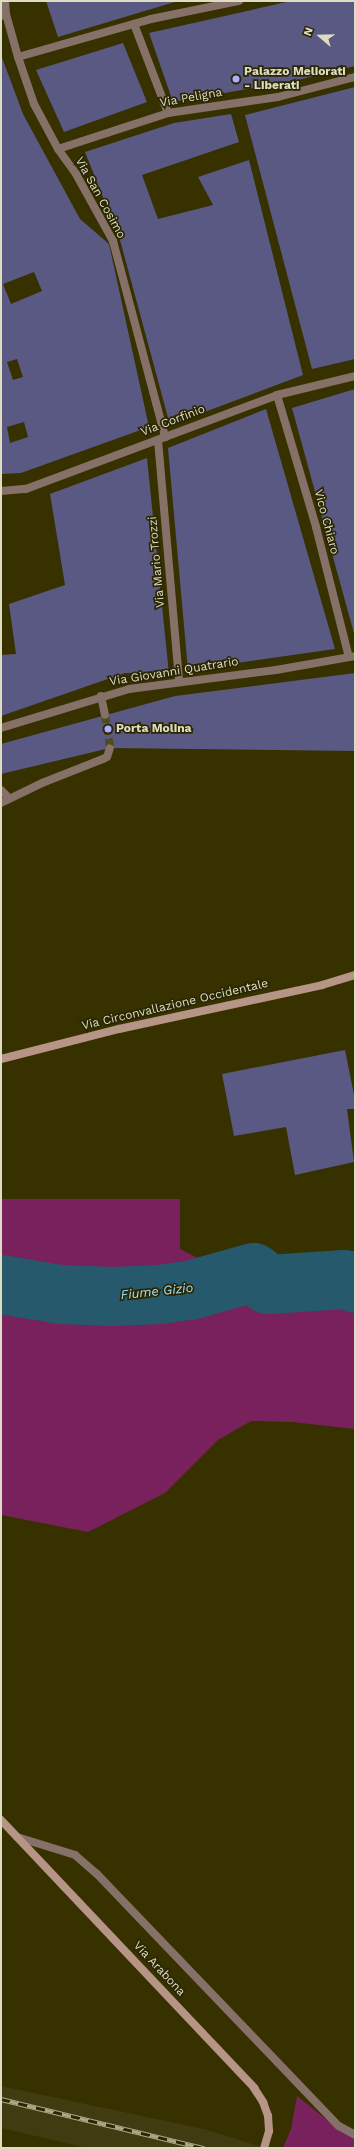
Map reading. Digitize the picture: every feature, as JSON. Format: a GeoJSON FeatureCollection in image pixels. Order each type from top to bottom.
{"type":"FeatureCollection","features":[{"type":"Feature","properties":{"kind":"main road","name":"Via Circonvallazione Occidentale"},"geometry":{"type":"LineString","coordinates":[[1,1059],[119,1029],[322,985],[355,975]]}},
{"type":"Feature","properties":{"kind":"main road","name":"Via Arabona"},"geometry":{"type":"LineString","coordinates":[[1,1820],[254,2088],[263,2102],[268,2116],[269,2131],[264,2148]]}},
{"type":"Feature","properties":{"kind":"street","name":"Via San Cosimo"},"geometry":{"type":"LineString","coordinates":[[5,1],[4,15],[34,104],[58,149],[76,174],[113,241],[162,439]]}},
{"type":"Feature","properties":{"kind":"street"},"geometry":{"type":"LineString","coordinates":[[18,57],[134,24],[239,1]]}},
{"type":"Feature","properties":{"kind":"street"},"geometry":{"type":"LineString","coordinates":[[134,24],[168,113]]}},
{"type":"Feature","properties":{"kind":"street","name":"Via Peligna"},"geometry":{"type":"LineString","coordinates":[[58,149],[168,113],[278,97],[355,76]]}},
{"type":"Feature","properties":{"kind":"street","name":"Via Corfinio"},"geometry":{"type":"LineString","coordinates":[[1,491],[26,489],[277,395],[355,376]]}},
{"type":"Feature","properties":{"kind":"street","name":"Vico Chiaro"},"geometry":{"type":"LineString","coordinates":[[277,395],[352,657]]}},
{"type":"Feature","properties":{"kind":"street","name":"Via Mario Trozzi"},"geometry":{"type":"LineString","coordinates":[[162,439],[180,681]]}},
{"type":"Feature","properties":{"kind":"street","name":"Via Giovanni Quatrario"},"geometry":{"type":"LineString","coordinates":[[1,728],[101,696],[129,690],[180,681],[276,670],[352,657]]}},
{"type":"Feature","properties":{"kind":"street"},"geometry":{"type":"LineString","coordinates":[[101,696],[105,715]]}},
{"type":"Feature","properties":{"kind":"street"},"geometry":{"type":"LineString","coordinates":[[1,803],[42,783],[107,757],[110,748]]}},
{"type":"Feature","properties":{"kind":"street"},"geometry":{"type":"LineString","coordinates":[[1,790],[9,798]]}},
{"type":"Feature","properties":{"kind":"street"},"geometry":{"type":"LineString","coordinates":[[17,1837],[75,1855],[97,1874],[339,2126],[355,2135]]}},
{"type":"Feature","properties":{"kind":"shaded area"},"geometry":{"type":"Polygon","coordinates":[[[1,1199],[180,1199],[180,1249],[212,1265],[307,1259],[342,1265],[355,1270],[355,1429],[292,1422],[251,1421],[218,1440],[165,1493],[88,1532],[1,1515],[1,1199]]]}},
{"type":"Feature","properties":{"kind":"shaded area"},"geometry":{"type":"Polygon","coordinates":[[[1,2086],[208,2130],[265,2148],[87,2148],[1,2128],[1,2086]]]}},
{"type":"Feature","properties":{"kind":"shaded area"},"geometry":{"type":"Polygon","coordinates":[[[297,2096],[341,2131],[355,2137],[355,2148],[283,2148],[291,2129],[297,2096]]]}},
{"type":"Feature","properties":{"kind":"building"},"geometry":{"type":"Polygon","coordinates":[[[46,1],[178,1],[58,37],[46,1]]]}},
{"type":"Feature","properties":{"kind":"building"},"geometry":{"type":"Polygon","coordinates":[[[291,1],[355,1],[355,66],[298,80],[173,102],[149,33],[291,1]]]}},
{"type":"Feature","properties":{"kind":"building"},"geometry":{"type":"Polygon","coordinates":[[[123,43],[147,102],[64,132],[36,70],[123,43]]]}},
{"type":"Feature","properties":{"kind":"building"},"geometry":{"type":"Polygon","coordinates":[[[1,55],[23,114],[80,219],[109,244],[149,427],[21,473],[1,474],[1,55]],[[34,272],[3,284],[11,304],[42,291],[34,272]],[[17,359],[7,362],[13,380],[23,377],[17,359]],[[24,422],[7,427],[10,443],[28,437],[24,422]]]}},
{"type":"Feature","properties":{"kind":"building"},"geometry":{"type":"Polygon","coordinates":[[[355,87],[355,359],[312,369],[245,115],[355,87]]]}},
{"type":"Feature","properties":{"kind":"building"},"geometry":{"type":"Polygon","coordinates":[[[231,114],[239,142],[142,175],[158,219],[213,205],[198,177],[249,160],[303,375],[170,425],[120,240],[85,152],[174,123],[231,114]]]}},
{"type":"Feature","properties":{"kind":"building"},"geometry":{"type":"Polygon","coordinates":[[[355,389],[355,637],[292,408],[355,389]]]}},
{"type":"Feature","properties":{"kind":"building"},"geometry":{"type":"Polygon","coordinates":[[[266,409],[335,649],[188,670],[168,448],[266,409]]]}},
{"type":"Feature","properties":{"kind":"building"},"geometry":{"type":"Polygon","coordinates":[[[147,458],[169,674],[125,673],[1,716],[1,655],[16,654],[9,604],[65,585],[50,494],[147,458]]]}},
{"type":"Feature","properties":{"kind":"building"},"geometry":{"type":"Polygon","coordinates":[[[355,673],[355,751],[110,748],[1,774],[1,744],[175,696],[355,673]]]}},
{"type":"Feature","properties":{"kind":"building"},"geometry":{"type":"Polygon","coordinates":[[[345,1050],[355,1100],[355,1109],[347,1109],[354,1162],[295,1175],[286,1127],[234,1136],[222,1074],[345,1050]]]}},
{"type":"Feature","properties":{"kind":"waterway","name":"Fiume Gizio"},"geometry":{"type":"LineString","coordinates":[[1,1284],[60,1294],[113,1296],[159,1294],[189,1290],[253,1272],[268,1284],[344,1279],[355,1283]]}},
{"type":"Feature","properties":{"kind":"tunnel"},"geometry":{"type":"LineString","coordinates":[[105,715],[110,748]]}},
{"type":"Feature","properties":{"kind":"railway"},"geometry":{"type":"LineString","coordinates":[[1,2099],[204,2148]]}},
{"type":"Feature","properties":{"kind":"place","name":"Palazzo Meliorati - Liberati"},"geometry":{"type":"Point","coordinates":[236,79]}},
{"type":"Feature","properties":{"kind":"place","name":"Porta Molina"},"geometry":{"type":"Point","coordinates":[108,729]}}]}
